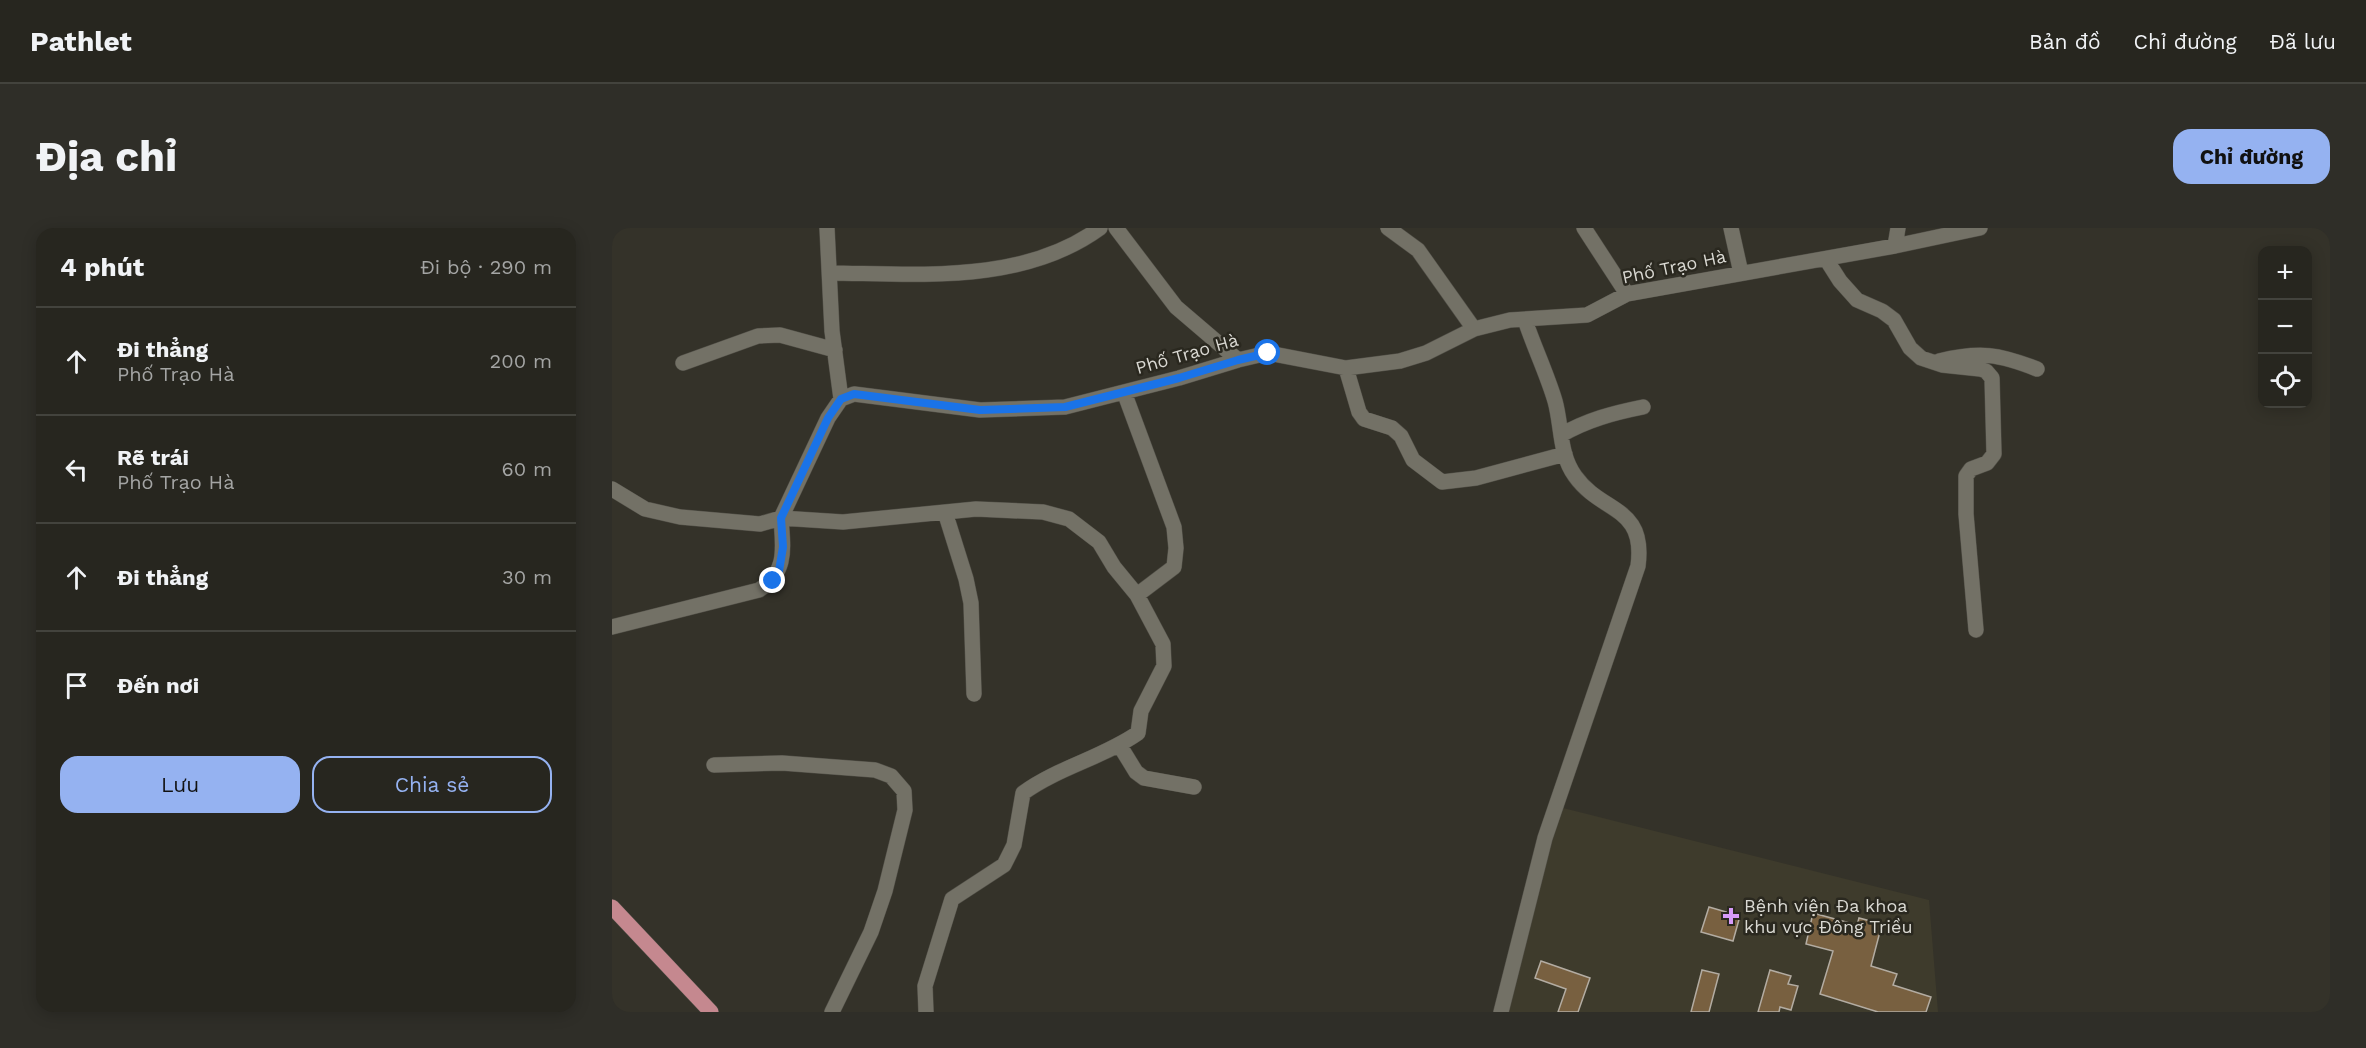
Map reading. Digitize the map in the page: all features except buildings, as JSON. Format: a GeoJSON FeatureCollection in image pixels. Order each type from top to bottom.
{"type":"FeatureCollection","features":[{"type":"Feature","properties":{"kind":"main road"},"geometry":{"type":"LineString","coordinates":[[612,908],[711,1012]]}},
{"type":"Feature","properties":{"kind":"street"},"geometry":{"type":"LineString","coordinates":[[612,627],[759,590],[773,581],[779,571],[783,547],[781,518],[828,418],[841,399],[835,350],[827,228]]}},
{"type":"Feature","properties":{"kind":"street"},"geometry":{"type":"LineString","coordinates":[[830,273],[940,274],[1007,267],[1065,250],[1100,228]]}},
{"type":"Feature","properties":{"kind":"street"},"geometry":{"type":"LineString","coordinates":[[1116,228],[1176,307],[1238,360]]}},
{"type":"Feature","properties":{"kind":"street"},"geometry":{"type":"LineString","coordinates":[[1388,228],[1418,250],[1474,329]]}},
{"type":"Feature","properties":{"kind":"street"},"geometry":{"type":"LineString","coordinates":[[1584,228],[1627,294]]}},
{"type":"Feature","properties":{"kind":"street"},"geometry":{"type":"LineString","coordinates":[[1731,228],[1741,273]]}},
{"type":"Feature","properties":{"kind":"street"},"geometry":{"type":"LineString","coordinates":[[1895,246],[1898,228]]}},
{"type":"Feature","properties":{"kind":"street","name":"Phố Trạo Hà"},"geometry":{"type":"LineString","coordinates":[[841,399],[854,394],[980,410],[1065,407],[1268,353],[1346,368],[1400,361],[1426,354],[1474,329],[1510,320],[1587,315],[1627,294],[1826,259],[1980,228]]}},
{"type":"Feature","properties":{"kind":"street"},"geometry":{"type":"LineString","coordinates":[[1826,259],[1857,300],[1882,310],[1894,320],[1910,348],[1921,358],[1933,363],[1980,369],[1986,371],[1992,378],[1994,454],[1988,463],[1971,469],[1966,477],[1966,514],[1976,630]]}},
{"type":"Feature","properties":{"kind":"street"},"geometry":{"type":"LineString","coordinates":[[1501,1012],[1545,838],[1638,566],[1641,548],[1635,528],[1620,512],[1579,482],[1565,454],[1555,401],[1526,320]]}},
{"type":"Feature","properties":{"kind":"street"},"geometry":{"type":"LineString","coordinates":[[684,363],[758,336],[780,335],[835,350]]}},
{"type":"Feature","properties":{"kind":"street"},"geometry":{"type":"LineString","coordinates":[[1933,363],[1976,355],[2003,356],[2037,369]]}},
{"type":"Feature","properties":{"kind":"street"},"geometry":{"type":"LineString","coordinates":[[1346,368],[1359,412],[1364,419],[1392,428],[1401,436],[1413,460],[1442,482],[1476,478],[1565,454]]}},
{"type":"Feature","properties":{"kind":"street"},"geometry":{"type":"LineString","coordinates":[[1124,392],[1174,526],[1176,548],[1174,567],[1137,595]]}},
{"type":"Feature","properties":{"kind":"street"},"geometry":{"type":"LineString","coordinates":[[1561,435],[1577,425],[1609,414],[1643,407]]}},
{"type":"Feature","properties":{"kind":"street"},"geometry":{"type":"LineString","coordinates":[[612,489],[645,509],[680,517],[760,524],[781,518],[843,522],[976,508],[1043,512],[1069,519],[1099,542],[1114,567],[1137,595],[1163,644],[1164,666],[1141,711],[1138,733],[1120,746],[1043,778],[1023,793],[1014,845],[1004,865],[952,899],[925,986],[926,1012]]}},
{"type":"Feature","properties":{"kind":"street"},"geometry":{"type":"LineString","coordinates":[[945,512],[971,603],[974,694]]}},
{"type":"Feature","properties":{"kind":"street"},"geometry":{"type":"LineString","coordinates":[[1120,746],[1136,771],[1144,778],[1194,787]]}},
{"type":"Feature","properties":{"kind":"street"},"geometry":{"type":"LineString","coordinates":[[714,765],[782,763],[876,770],[891,776],[904,791],[905,810],[885,891],[871,932],[831,1012]]}},
{"type":"Feature","properties":{"kind":"shaded area","name":"Bệnh viện Đa khoa khu vực Đông Triều"},"geometry":{"type":"Polygon","coordinates":[[[1559,807],[1929,900],[1938,1012],[1505,1012],[1559,807]]]}},
{"type":"Feature","properties":{"kind":"place","name":"Bệnh viện Đa khoa khu vực Đông Triều"},"geometry":{"type":"Point","coordinates":[1731,916]}},
{"type":"Feature","properties":{"kind":"route"},"geometry":{"type":"LineString","coordinates":[[773,581],[779,571],[783,547],[781,518],[828,418],[841,399],[854,394],[980,410],[1065,407],[1268,353]]}}]}
